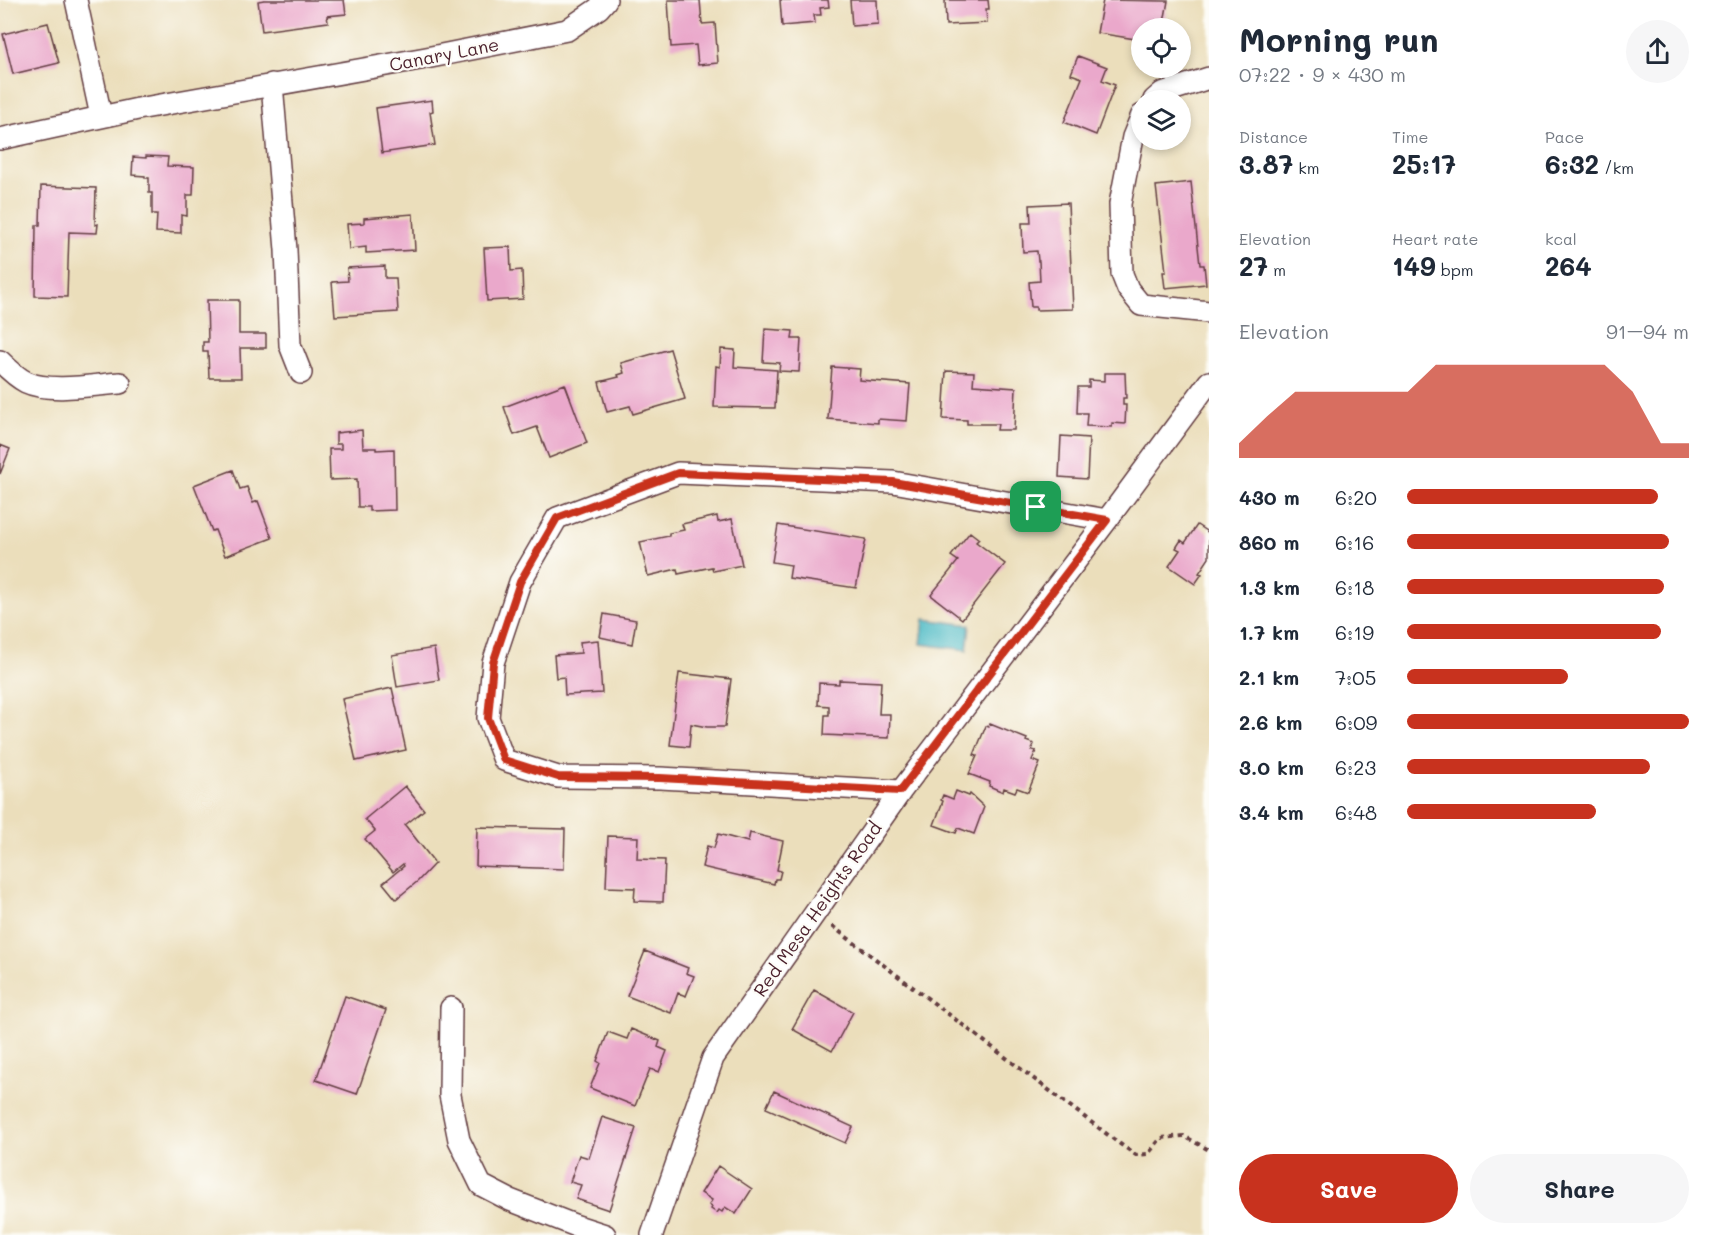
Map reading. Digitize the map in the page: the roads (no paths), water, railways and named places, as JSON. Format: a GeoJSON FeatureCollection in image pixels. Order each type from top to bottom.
{"type":"FeatureCollection","features":[{"type":"Feature","properties":{"kind":"street"},"geometry":{"type":"LineString","coordinates":[[75,0],[101,116]]}},
{"type":"Feature","properties":{"kind":"street","name":"Canary Lane"},"geometry":{"type":"LineString","coordinates":[[0,139],[101,116],[426,58],[567,30],[599,9],[606,0]]}},
{"type":"Feature","properties":{"kind":"street"},"geometry":{"type":"LineString","coordinates":[[1171,90],[1209,78]]}},
{"type":"Feature","properties":{"kind":"street"},"geometry":{"type":"LineString","coordinates":[[272,84],[286,250],[290,345],[301,373]]}},
{"type":"Feature","properties":{"kind":"street"},"geometry":{"type":"LineString","coordinates":[[1131,147],[1120,204],[1122,274],[1128,289],[1141,305],[1209,312]]}},
{"type":"Feature","properties":{"kind":"street"},"geometry":{"type":"LineString","coordinates":[[0,361],[11,372],[27,382],[45,387],[120,383]]}},
{"type":"Feature","properties":{"kind":"street","name":"Red Mesa Heights Road"},"geometry":{"type":"LineString","coordinates":[[652,1235],[713,1058],[900,791],[1107,520],[1209,382]]}},
{"type":"Feature","properties":{"kind":"street"},"geometry":{"type":"LineString","coordinates":[[900,791],[660,778],[558,777],[504,760],[488,718],[493,663],[520,582],[557,518],[678,473],[893,482],[1107,520]]}},
{"type":"Feature","properties":{"kind":"street"},"geometry":{"type":"LineString","coordinates":[[451,1008],[450,1095],[459,1140],[481,1185],[510,1200],[605,1235]]}},
{"type":"Feature","properties":{"kind":"water"},"geometry":{"type":"Polygon","coordinates":[[[924,619],[970,625],[967,650],[921,644],[924,619]]]}}]}
